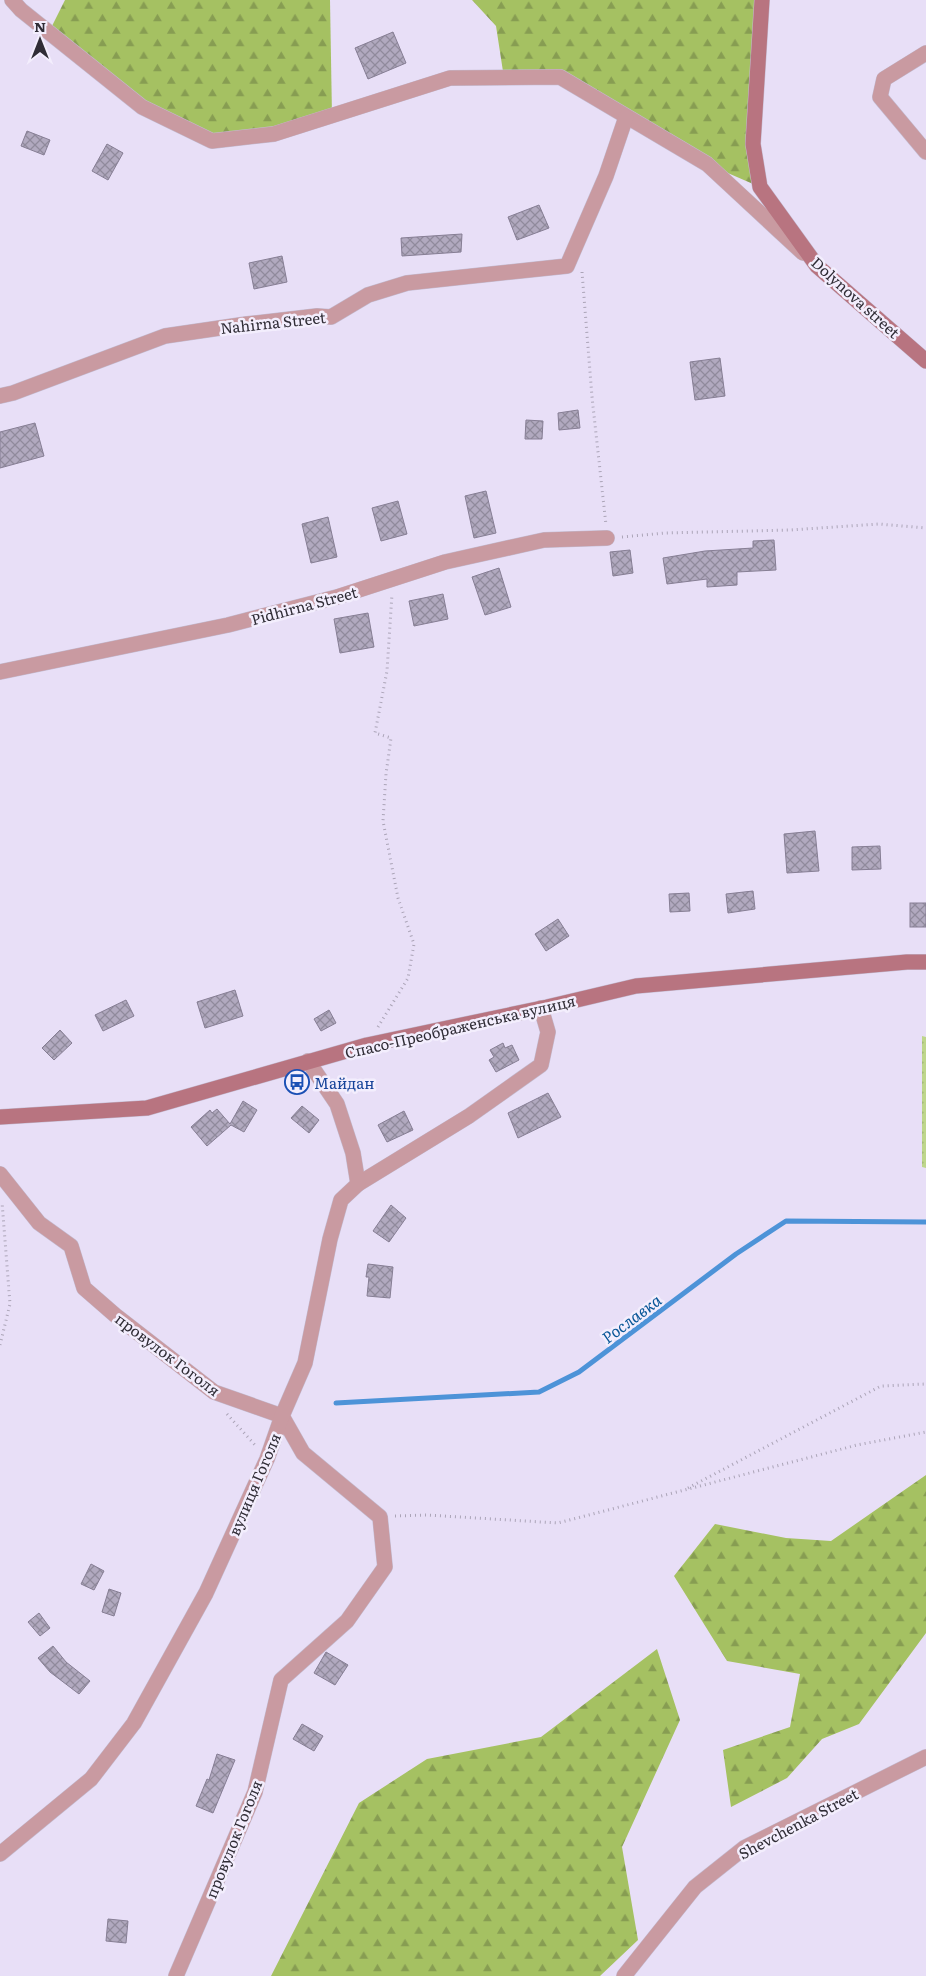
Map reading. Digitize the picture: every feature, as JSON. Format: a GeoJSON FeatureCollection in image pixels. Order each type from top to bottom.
{"type":"FeatureCollection","features":[{"type":"Feature","properties":{"kind":"street"},"geometry":{"type":"LineString","coordinates":[[12,0],[21,10],[142,107],[212,141],[274,134],[450,78],[560,77],[707,164],[817,266]]}},
{"type":"Feature","properties":{"kind":"street","name":"Dolynova street"},"geometry":{"type":"LineString","coordinates":[[762,0],[753,144],[760,187],[817,266],[926,361]]}},
{"type":"Feature","properties":{"kind":"street"},"geometry":{"type":"LineString","coordinates":[[926,53],[884,78],[880,97],[926,152]]}},
{"type":"Feature","properties":{"kind":"street"},"geometry":{"type":"LineString","coordinates":[[566,266],[606,176],[626,116]]}},
{"type":"Feature","properties":{"kind":"street","name":"Nahirna Street"},"geometry":{"type":"LineString","coordinates":[[0,396],[13,393],[165,336],[317,316],[331,318],[368,295],[407,283],[566,266]]}},
{"type":"Feature","properties":{"kind":"street","name":"Pidhirna Street"},"geometry":{"type":"LineString","coordinates":[[0,672],[228,625],[337,597],[445,562],[544,540],[608,538]]}},
{"type":"Feature","properties":{"kind":"street","name":"Спасо-Преображенська вулиця"},"geometry":{"type":"LineString","coordinates":[[0,1117],[147,1108],[367,1044],[636,986],[907,962],[926,962]]}},
{"type":"Feature","properties":{"kind":"street","name":"вулиця Гоголя"},"geometry":{"type":"LineString","coordinates":[[0,1854],[92,1779],[134,1723],[206,1593],[267,1458],[282,1416],[305,1363],[330,1239],[342,1200],[358,1184],[469,1116],[541,1065],[548,1032],[540,1008]]}},
{"type":"Feature","properties":{"kind":"street"},"geometry":{"type":"LineString","coordinates":[[308,1061],[337,1104],[353,1153],[358,1184]]}},
{"type":"Feature","properties":{"kind":"street","name":"провулок Гоголя"},"geometry":{"type":"LineString","coordinates":[[0,1174],[40,1223],[71,1246],[84,1288],[115,1315],[214,1392],[282,1416]]}},
{"type":"Feature","properties":{"kind":"street"},"geometry":{"type":"LineString","coordinates":[[282,1416],[303,1453],[380,1517]]}},
{"type":"Feature","properties":{"kind":"street","name":"провулок Гоголя"},"geometry":{"type":"LineString","coordinates":[[176,1976],[255,1792],[281,1680],[347,1621],[385,1568],[380,1517]]}},
{"type":"Feature","properties":{"kind":"street","name":"Shevchenka Street"},"geometry":{"type":"LineString","coordinates":[[624,1976],[695,1888],[744,1848],[926,1757]]}},
{"type":"Feature","properties":{"kind":"path"},"geometry":{"type":"LineString","coordinates":[[566,266],[582,271],[592,397],[608,538],[665,533],[790,530],[879,524],[926,528]]}},
{"type":"Feature","properties":{"kind":"path"},"geometry":{"type":"LineString","coordinates":[[367,1044],[408,978],[414,944],[398,898],[383,821],[386,774],[391,738],[375,733],[388,671],[393,579]]}},
{"type":"Feature","properties":{"kind":"path"},"geometry":{"type":"LineString","coordinates":[[0,1344],[10,1304],[2,1196]]}},
{"type":"Feature","properties":{"kind":"path"},"geometry":{"type":"LineString","coordinates":[[683,1491],[882,1386],[926,1384]]}},
{"type":"Feature","properties":{"kind":"path"},"geometry":{"type":"LineString","coordinates":[[224,1410],[267,1458]]}},
{"type":"Feature","properties":{"kind":"path"},"geometry":{"type":"LineString","coordinates":[[380,1517],[427,1515],[558,1523],[858,1445],[926,1432]]}},
{"type":"Feature","properties":{"kind":"green space"},"geometry":{"type":"Polygon","coordinates":[[[65,0],[330,0],[332,116],[212,141],[142,107],[49,32],[65,0]]]}},
{"type":"Feature","properties":{"kind":"green space"},"geometry":{"type":"Polygon","coordinates":[[[472,0],[763,0],[760,187],[707,164],[560,77],[504,78],[496,26],[472,0]]]}},
{"type":"Feature","properties":{"kind":"green space"},"geometry":{"type":"Polygon","coordinates":[[[922,1036],[926,1037],[926,1168],[922,1167],[922,1036]]]}},
{"type":"Feature","properties":{"kind":"green space"},"geometry":{"type":"Polygon","coordinates":[[[926,1475],[926,1633],[859,1724],[822,1739],[787,1778],[731,1807],[723,1750],[790,1727],[800,1674],[727,1661],[674,1576],[715,1524],[786,1538],[831,1541],[926,1475]]]}},
{"type":"Feature","properties":{"kind":"green space"},"geometry":{"type":"Polygon","coordinates":[[[657,1649],[680,1720],[622,1847],[638,1940],[600,1976],[271,1976],[359,1803],[427,1759],[541,1737],[657,1649]]]}},
{"type":"Feature","properties":{"kind":"building"},"geometry":{"type":"Polygon","coordinates":[[[393,32],[406,63],[368,79],[355,48],[393,32]]]}},
{"type":"Feature","properties":{"kind":"building"},"geometry":{"type":"Polygon","coordinates":[[[27,131],[50,140],[44,155],[21,146],[27,131]]]}},
{"type":"Feature","properties":{"kind":"building"},"geometry":{"type":"Polygon","coordinates":[[[107,144],[123,153],[108,180],[92,171],[107,144]]]}},
{"type":"Feature","properties":{"kind":"building"},"geometry":{"type":"Polygon","coordinates":[[[539,205],[549,228],[517,240],[508,217],[539,205]]]}},
{"type":"Feature","properties":{"kind":"building"},"geometry":{"type":"Polygon","coordinates":[[[462,234],[461,252],[402,256],[401,238],[462,234]]]}},
{"type":"Feature","properties":{"kind":"building"},"geometry":{"type":"Polygon","coordinates":[[[282,256],[287,282],[254,289],[249,263],[282,256]]]}},
{"type":"Feature","properties":{"kind":"building"},"geometry":{"type":"Polygon","coordinates":[[[720,358],[725,396],[695,400],[690,362],[720,358]]]}},
{"type":"Feature","properties":{"kind":"building"},"geometry":{"type":"Polygon","coordinates":[[[578,410],[580,428],[559,430],[558,413],[578,410]]]}},
{"type":"Feature","properties":{"kind":"building"},"geometry":{"type":"Polygon","coordinates":[[[526,420],[543,421],[542,439],[525,439],[526,420]]]}},
{"type":"Feature","properties":{"kind":"building"},"geometry":{"type":"Polygon","coordinates":[[[35,423],[44,456],[0,468],[0,432],[35,423]]]}},
{"type":"Feature","properties":{"kind":"building"},"geometry":{"type":"Polygon","coordinates":[[[486,491],[496,533],[474,538],[465,496],[486,491]]]}},
{"type":"Feature","properties":{"kind":"building"},"geometry":{"type":"Polygon","coordinates":[[[398,501],[407,534],[381,541],[372,508],[398,501]]]}},
{"type":"Feature","properties":{"kind":"building"},"geometry":{"type":"Polygon","coordinates":[[[328,517],[337,557],[311,563],[302,524],[328,517]]]}},
{"type":"Feature","properties":{"kind":"building"},"geometry":{"type":"Polygon","coordinates":[[[774,540],[776,570],[737,572],[737,585],[707,587],[707,579],[667,584],[663,558],[705,551],[753,548],[753,541],[774,540]]]}},
{"type":"Feature","properties":{"kind":"building"},"geometry":{"type":"Polygon","coordinates":[[[630,550],[633,573],[613,576],[610,552],[630,550]]]}},
{"type":"Feature","properties":{"kind":"building"},"geometry":{"type":"Polygon","coordinates":[[[499,568],[511,607],[485,615],[472,577],[499,568]]]}},
{"type":"Feature","properties":{"kind":"building"},"geometry":{"type":"Polygon","coordinates":[[[443,594],[448,619],[414,626],[409,601],[443,594]]]}},
{"type":"Feature","properties":{"kind":"building"},"geometry":{"type":"Polygon","coordinates":[[[368,613],[374,647],[340,653],[334,619],[368,613]]]}},
{"type":"Feature","properties":{"kind":"building"},"geometry":{"type":"Polygon","coordinates":[[[815,831],[819,871],[787,873],[784,834],[815,831]]]}},
{"type":"Feature","properties":{"kind":"building"},"geometry":{"type":"Polygon","coordinates":[[[880,846],[881,869],[852,870],[852,847],[880,846]]]}},
{"type":"Feature","properties":{"kind":"building"},"geometry":{"type":"Polygon","coordinates":[[[753,891],[755,909],[728,913],[726,894],[753,891]]]}},
{"type":"Feature","properties":{"kind":"building"},"geometry":{"type":"Polygon","coordinates":[[[689,893],[690,911],[670,912],[669,894],[689,893]]]}},
{"type":"Feature","properties":{"kind":"building"},"geometry":{"type":"Polygon","coordinates":[[[910,903],[926,903],[926,927],[910,927],[910,903]]]}},
{"type":"Feature","properties":{"kind":"building"},"geometry":{"type":"Polygon","coordinates":[[[558,919],[569,936],[546,951],[535,934],[558,919]]]}},
{"type":"Feature","properties":{"kind":"building"},"geometry":{"type":"Polygon","coordinates":[[[235,990],[243,1016],[205,1028],[197,1002],[235,990]]]}},
{"type":"Feature","properties":{"kind":"building"},"geometry":{"type":"Polygon","coordinates":[[[126,1000],[134,1016],[103,1031],[95,1015],[126,1000]]]}},
{"type":"Feature","properties":{"kind":"building"},"geometry":{"type":"Polygon","coordinates":[[[329,1010],[336,1023],[321,1031],[314,1019],[329,1010]]]}},
{"type":"Feature","properties":{"kind":"building"},"geometry":{"type":"Polygon","coordinates":[[[60,1030],[72,1043],[54,1060],[42,1048],[60,1030]]]}},
{"type":"Feature","properties":{"kind":"building"},"geometry":{"type":"Polygon","coordinates":[[[503,1043],[505,1048],[512,1045],[519,1060],[496,1072],[489,1060],[494,1057],[490,1050],[503,1043]]]}},
{"type":"Feature","properties":{"kind":"building"},"geometry":{"type":"Polygon","coordinates":[[[548,1093],[561,1117],[518,1138],[508,1113],[548,1093]]]}},
{"type":"Feature","properties":{"kind":"building"},"geometry":{"type":"Polygon","coordinates":[[[243,1101],[257,1110],[244,1132],[231,1125],[207,1146],[191,1127],[210,1110],[212,1113],[217,1109],[230,1124],[243,1101]]]}},
{"type":"Feature","properties":{"kind":"building"},"geometry":{"type":"Polygon","coordinates":[[[302,1106],[319,1120],[309,1133],[291,1118],[302,1106]]]}},
{"type":"Feature","properties":{"kind":"building"},"geometry":{"type":"Polygon","coordinates":[[[404,1111],[413,1130],[387,1142],[378,1125],[404,1111]]]}},
{"type":"Feature","properties":{"kind":"building"},"geometry":{"type":"Polygon","coordinates":[[[391,1205],[406,1218],[389,1242],[373,1231],[391,1205]]]}},
{"type":"Feature","properties":{"kind":"building"},"geometry":{"type":"Polygon","coordinates":[[[368,1264],[393,1267],[390,1298],[367,1296],[369,1277],[366,1277],[368,1264]]]}},
{"type":"Feature","properties":{"kind":"building"},"geometry":{"type":"Polygon","coordinates":[[[91,1564],[104,1571],[94,1590],[81,1584],[91,1564]]]}},
{"type":"Feature","properties":{"kind":"building"},"geometry":{"type":"Polygon","coordinates":[[[109,1589],[121,1593],[114,1616],[102,1612],[109,1589]]]}},
{"type":"Feature","properties":{"kind":"building"},"geometry":{"type":"Polygon","coordinates":[[[39,1613],[50,1628],[40,1636],[28,1622],[39,1613]]]}},
{"type":"Feature","properties":{"kind":"building"},"geometry":{"type":"Polygon","coordinates":[[[53,1646],[66,1662],[90,1681],[79,1694],[50,1672],[38,1658],[53,1646]]]}},
{"type":"Feature","properties":{"kind":"building"},"geometry":{"type":"Polygon","coordinates":[[[326,1652],[348,1665],[335,1685],[314,1673],[326,1652]]]}},
{"type":"Feature","properties":{"kind":"building"},"geometry":{"type":"Polygon","coordinates":[[[302,1724],[323,1736],[314,1751],[293,1739],[302,1724]]]}},
{"type":"Feature","properties":{"kind":"building"},"geometry":{"type":"Polygon","coordinates":[[[217,1754],[235,1760],[213,1813],[196,1806],[207,1779],[209,1780],[217,1754]]]}},
{"type":"Feature","properties":{"kind":"building"},"geometry":{"type":"Polygon","coordinates":[[[108,1919],[128,1921],[126,1943],[106,1941],[108,1919]]]}},
{"type":"Feature","properties":{"kind":"waterway","name":"Рославка"},"geometry":{"type":"LineString","coordinates":[[336,1403],[539,1392],[579,1372],[736,1254],[786,1221],[926,1222]]}},
{"type":"Feature","properties":{"kind":"place","name":"Майдан"},"geometry":{"type":"Point","coordinates":[297,1082]}}]}
